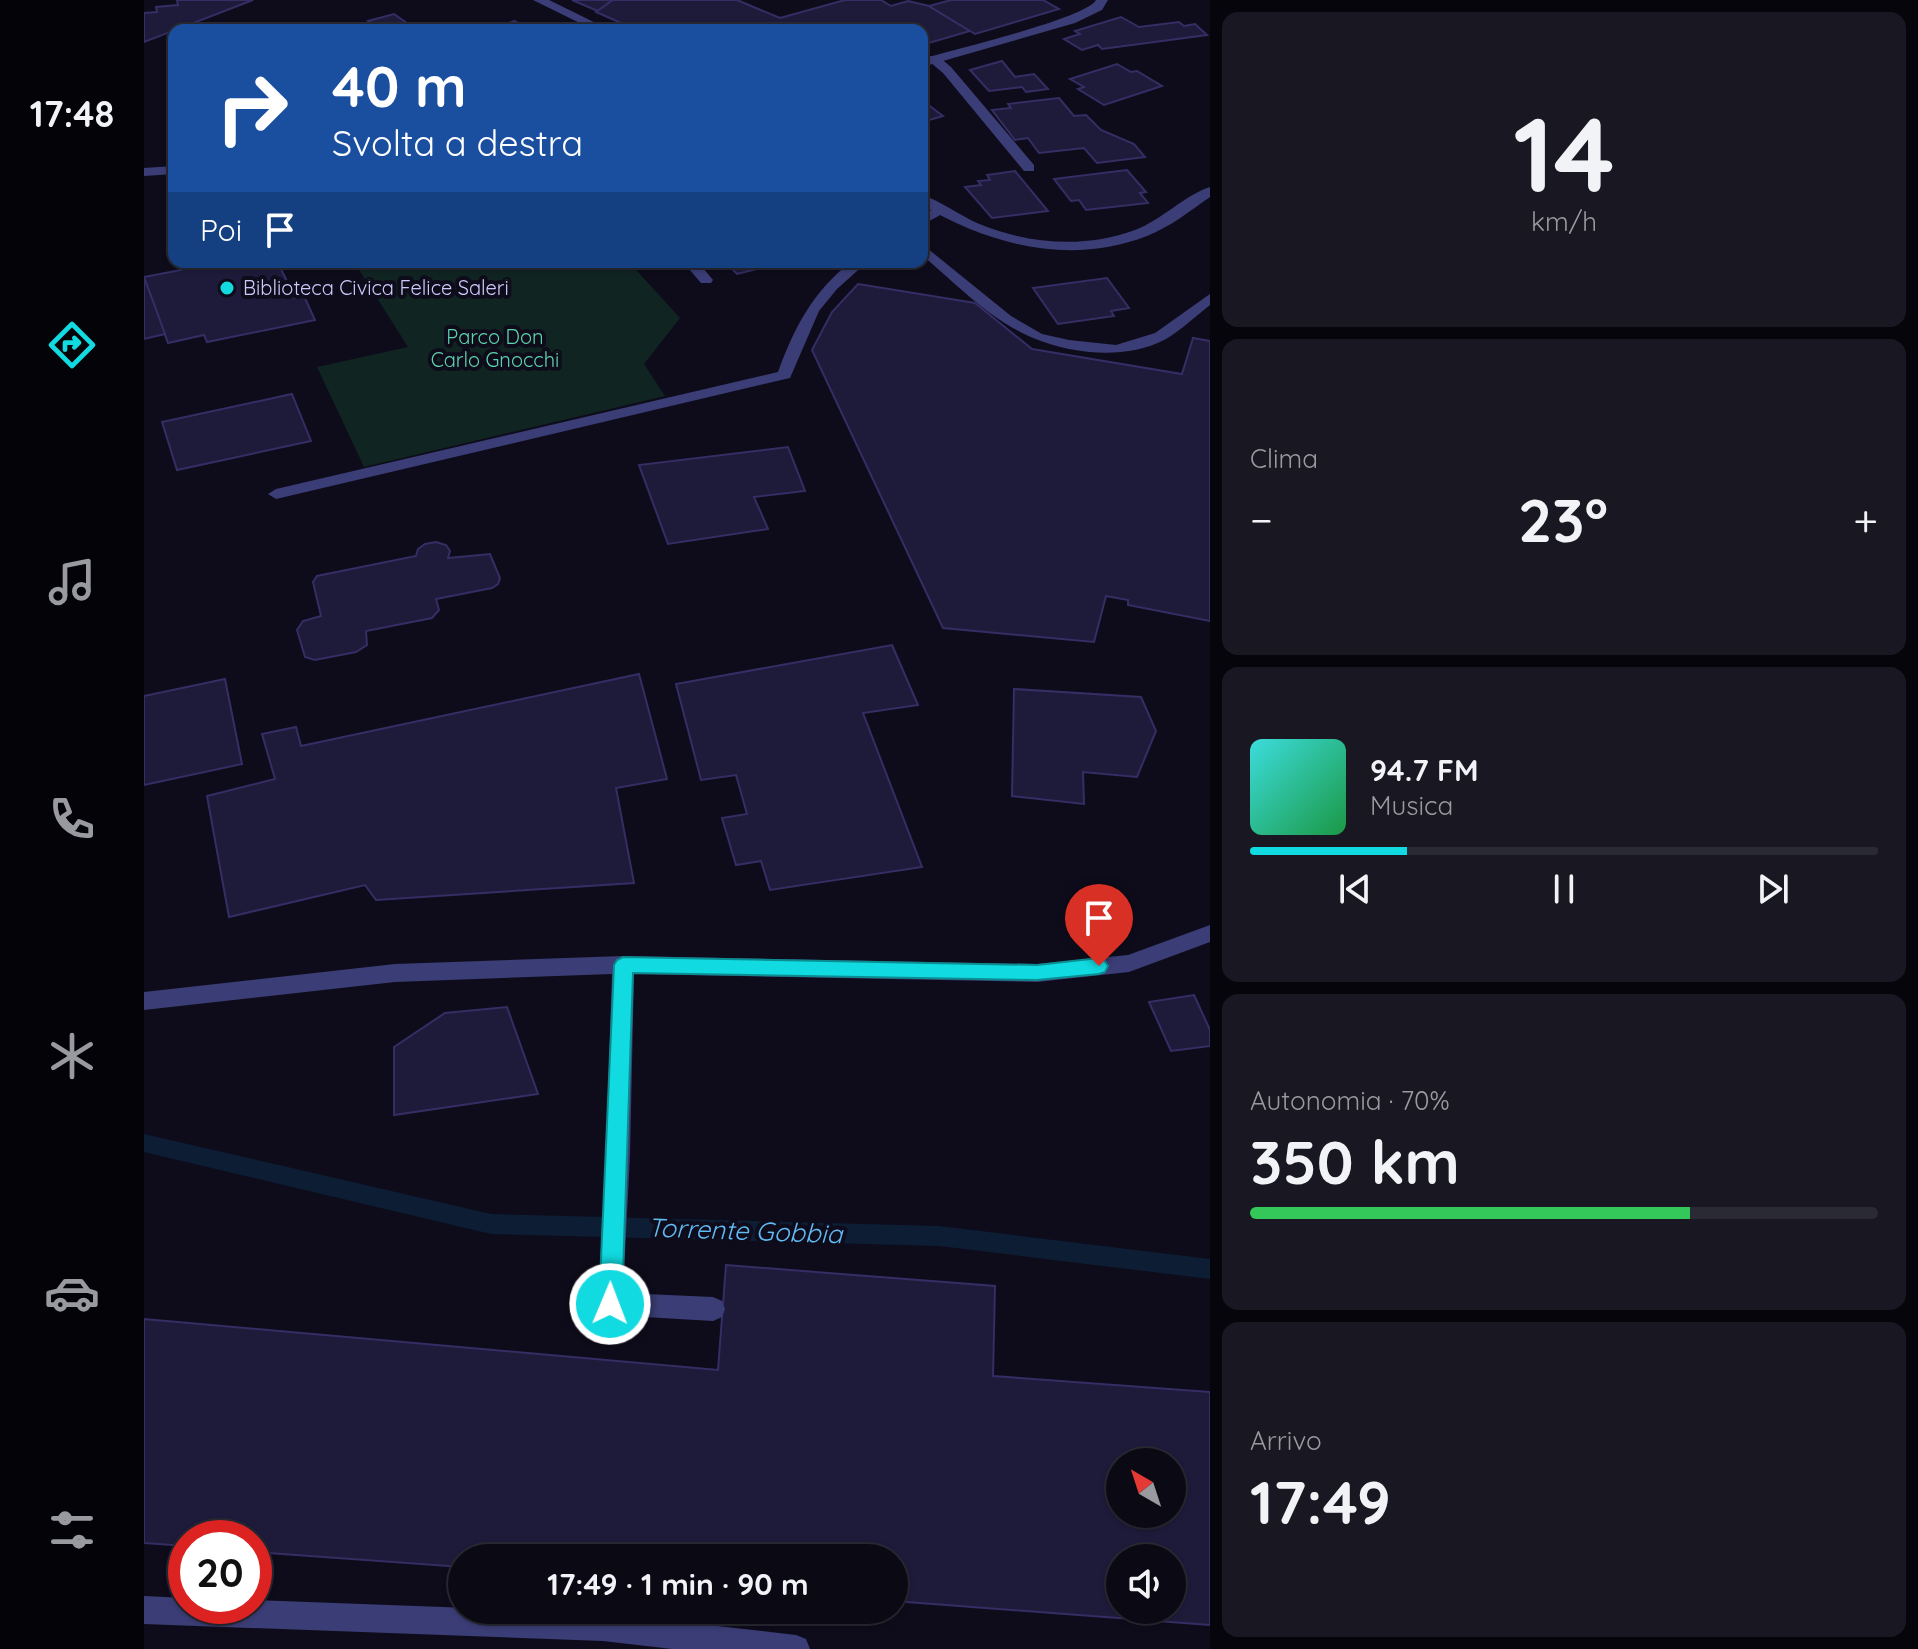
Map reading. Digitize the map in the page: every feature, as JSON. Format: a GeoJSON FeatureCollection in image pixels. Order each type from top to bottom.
{"type":"FeatureCollection","features":[{"type":"Feature","properties":{"kind":"street"},"geometry":{"type":"LineString","coordinates":[[539,0],[591,24]]}},
{"type":"Feature","properties":{"kind":"street"},"geometry":{"type":"LineString","coordinates":[[928,61],[1071,20],[1098,8],[1102,0]]}},
{"type":"Feature","properties":{"kind":"street"},"geometry":{"type":"LineString","coordinates":[[928,61],[947,70],[1029,168]]}},
{"type":"Feature","properties":{"kind":"street"},"geometry":{"type":"LineString","coordinates":[[144,172],[168,170]]}},
{"type":"Feature","properties":{"kind":"street"},"geometry":{"type":"LineString","coordinates":[[928,203],[984,232],[1030,244],[1086,247],[1115,242],[1144,232],[1210,191]]}},
{"type":"Feature","properties":{"kind":"street"},"geometry":{"type":"LineString","coordinates":[[928,217],[939,210]]}},
{"type":"Feature","properties":{"kind":"street"},"geometry":{"type":"LineString","coordinates":[[928,253],[1006,319],[1037,337],[1069,345],[1117,350],[1160,336],[1210,298]]}},
{"type":"Feature","properties":{"kind":"street"},"geometry":{"type":"LineString","coordinates":[[695,268],[706,280]]}},
{"type":"Feature","properties":{"kind":"street"},"geometry":{"type":"LineString","coordinates":[[276,494],[785,375],[814,304],[851,268]]}},
{"type":"Feature","properties":{"kind":"street"},"geometry":{"type":"LineString","coordinates":[[144,1001],[395,973],[623,965],[1037,973],[1129,963],[1210,933]]}},
{"type":"Feature","properties":{"kind":"street"},"geometry":{"type":"LineString","coordinates":[[623,965],[610,1304],[713,1309]]}},
{"type":"Feature","properties":{"kind":"street"},"geometry":{"type":"LineString","coordinates":[[144,1610],[603,1627],[796,1649]]}},
{"type":"Feature","properties":{"kind":"green space","name":"Parco Don Carlo Gnocchi"},"geometry":{"type":"Polygon","coordinates":[[[358,268],[634,268],[680,318],[644,364],[665,396],[364,467],[317,367],[408,347],[358,268]]]}},
{"type":"Feature","properties":{"kind":"building"},"geometry":{"type":"Polygon","coordinates":[[[177,0],[253,0],[191,24],[168,24],[168,33],[144,42],[144,13],[157,12],[156,7],[178,5],[177,0]]]}},
{"type":"Feature","properties":{"kind":"building"},"geometry":{"type":"Polygon","coordinates":[[[572,0],[613,0],[598,11],[572,0]]]}},
{"type":"Feature","properties":{"kind":"building"},"geometry":{"type":"Polygon","coordinates":[[[613,0],[737,0],[780,18],[845,0],[881,0],[891,6],[908,1],[929,6],[970,31],[928,43],[928,24],[623,24],[596,12],[613,0]]]}},
{"type":"Feature","properties":{"kind":"building"},"geometry":{"type":"Polygon","coordinates":[[[951,0],[1043,0],[1059,9],[975,34],[929,6],[951,0]]]}},
{"type":"Feature","properties":{"kind":"building"},"geometry":{"type":"Polygon","coordinates":[[[394,14],[408,24],[372,24],[368,21],[394,14]]]}},
{"type":"Feature","properties":{"kind":"building"},"geometry":{"type":"Polygon","coordinates":[[[1121,17],[1139,27],[1179,22],[1184,26],[1195,24],[1207,35],[1102,49],[1098,45],[1082,50],[1064,39],[1080,34],[1075,31],[1121,17]]]}},
{"type":"Feature","properties":{"kind":"building"},"geometry":{"type":"Polygon","coordinates":[[[1002,61],[1015,77],[1034,74],[1048,89],[1026,92],[1022,87],[989,91],[970,70],[1002,61]]]}},
{"type":"Feature","properties":{"kind":"building"},"geometry":{"type":"Polygon","coordinates":[[[1117,64],[1131,72],[1137,71],[1162,86],[1104,105],[1078,89],[1084,87],[1070,79],[1117,64]]]}},
{"type":"Feature","properties":{"kind":"building"},"geometry":{"type":"Polygon","coordinates":[[[1059,98],[1074,116],[1086,115],[1101,130],[1134,144],[1145,157],[1097,163],[1084,148],[1039,153],[1028,138],[1015,140],[992,110],[1011,108],[1008,104],[1059,98]]]}},
{"type":"Feature","properties":{"kind":"building"},"geometry":{"type":"Polygon","coordinates":[[[928,105],[943,116],[928,120],[928,105]]]}},
{"type":"Feature","properties":{"kind":"building"},"geometry":{"type":"Polygon","coordinates":[[[1127,170],[1146,192],[1140,193],[1148,203],[1086,210],[1079,200],[1071,201],[1054,179],[1127,170]]]}},
{"type":"Feature","properties":{"kind":"building"},"geometry":{"type":"Polygon","coordinates":[[[1015,171],[1048,211],[992,218],[965,187],[981,185],[978,181],[990,180],[987,175],[1015,171]]]}},
{"type":"Feature","properties":{"kind":"building"},"geometry":{"type":"Polygon","coordinates":[[[280,268],[295,298],[304,296],[315,320],[207,342],[204,335],[168,343],[144,277],[181,270],[280,268]]]}},
{"type":"Feature","properties":{"kind":"building"},"geometry":{"type":"Polygon","coordinates":[[[731,268],[760,268],[737,274],[731,268]]]}},
{"type":"Feature","properties":{"kind":"building"},"geometry":{"type":"Polygon","coordinates":[[[144,277],[165,334],[144,339],[144,277]]]}},
{"type":"Feature","properties":{"kind":"building"},"geometry":{"type":"Polygon","coordinates":[[[1107,278],[1129,308],[1111,311],[1114,316],[1058,324],[1033,288],[1107,278]]]}},
{"type":"Feature","properties":{"kind":"building"},"geometry":{"type":"Polygon","coordinates":[[[858,284],[975,303],[1032,349],[1182,374],[1193,338],[1210,341],[1210,621],[1128,605],[1128,600],[1106,596],[1094,642],[943,628],[812,350],[832,312],[858,284]]]}},
{"type":"Feature","properties":{"kind":"building"},"geometry":{"type":"Polygon","coordinates":[[[292,394],[311,441],[177,470],[162,422],[292,394]]]}},
{"type":"Feature","properties":{"kind":"building"},"geometry":{"type":"Polygon","coordinates":[[[788,447],[805,491],[754,497],[768,529],[668,544],[639,465],[788,447]]]}},
{"type":"Feature","properties":{"kind":"building"},"geometry":{"type":"Polygon","coordinates":[[[436,542],[446,545],[450,551],[448,558],[490,554],[500,578],[498,584],[492,588],[436,599],[439,610],[432,618],[366,631],[367,645],[356,652],[315,660],[305,657],[297,630],[303,621],[321,616],[313,582],[317,576],[416,556],[418,549],[425,544],[436,542]]]}},
{"type":"Feature","properties":{"kind":"building"},"geometry":{"type":"Polygon","coordinates":[[[892,645],[918,705],[863,713],[922,867],[770,890],[761,861],[736,865],[722,818],[747,814],[736,775],[701,780],[676,684],[892,645]]]}},
{"type":"Feature","properties":{"kind":"building"},"geometry":{"type":"Polygon","coordinates":[[[639,674],[667,779],[616,788],[634,883],[376,900],[365,885],[229,917],[207,796],[275,779],[262,734],[296,727],[301,746],[639,674]]]}},
{"type":"Feature","properties":{"kind":"building"},"geometry":{"type":"Polygon","coordinates":[[[225,679],[242,764],[144,785],[144,696],[225,679]]]}},
{"type":"Feature","properties":{"kind":"building"},"geometry":{"type":"Polygon","coordinates":[[[1014,689],[1141,697],[1156,731],[1137,777],[1083,772],[1084,804],[1012,796],[1014,689]]]}},
{"type":"Feature","properties":{"kind":"building"},"geometry":{"type":"Polygon","coordinates":[[[1194,995],[1210,1030],[1210,1046],[1171,1051],[1149,1002],[1194,995]]]}},
{"type":"Feature","properties":{"kind":"building"},"geometry":{"type":"Polygon","coordinates":[[[507,1007],[538,1094],[394,1115],[394,1047],[445,1013],[507,1007]]]}},
{"type":"Feature","properties":{"kind":"building"},"geometry":{"type":"Polygon","coordinates":[[[726,1265],[995,1286],[993,1376],[1210,1392],[1210,1625],[1186,1623],[1186,1544],[1106,1544],[1106,1617],[908,1602],[908,1544],[448,1544],[448,1566],[272,1553],[272,1520],[168,1520],[168,1545],[144,1543],[144,1319],[718,1370],[726,1265]]]}},
{"type":"Feature","properties":{"kind":"waterway","name":"Torrente Gobbia"},"geometry":{"type":"LineString","coordinates":[[144,1143],[491,1224],[939,1236],[1210,1269]]}},
{"type":"Feature","properties":{"kind":"place","name":"Biblioteca Civica Felice Saleri"},"geometry":{"type":"Point","coordinates":[227,288]}},
{"type":"Feature","properties":{"kind":"route"},"geometry":{"type":"LineString","coordinates":[[610,1304],[623,965],[1037,973],[1099,966]]}}]}
